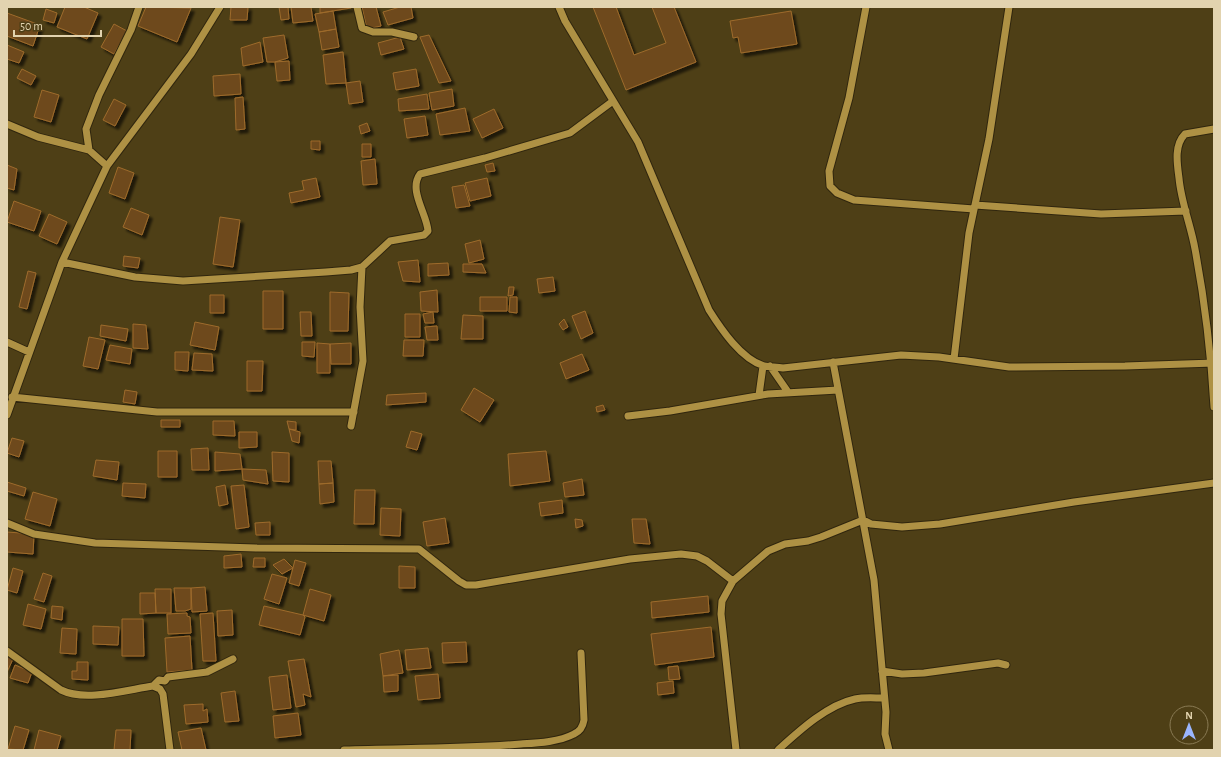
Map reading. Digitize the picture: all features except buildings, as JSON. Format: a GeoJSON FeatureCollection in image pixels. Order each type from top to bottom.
{"type":"FeatureCollection","features":[{"type":"Feature","properties":{"kind":"street"},"geometry":{"type":"LineString","coordinates":[[88,150],[86,129],[98,95],[131,30],[138,7]]}},
{"type":"Feature","properties":{"kind":"street"},"geometry":{"type":"LineString","coordinates":[[7,415],[12,397],[62,262],[107,166],[191,54],[220,7]]}},
{"type":"Feature","properties":{"kind":"street"},"geometry":{"type":"LineString","coordinates":[[357,7],[362,28],[366,30],[392,32],[414,37]]}},
{"type":"Feature","properties":{"kind":"street"},"geometry":{"type":"LineString","coordinates":[[559,7],[565,21],[638,142],[709,310],[728,338],[743,352],[767,366],[788,392]]}},
{"type":"Feature","properties":{"kind":"street"},"geometry":{"type":"LineString","coordinates":[[866,7],[849,98],[829,172],[830,186],[837,193],[854,200],[975,207],[1094,213],[1186,211]]}},
{"type":"Feature","properties":{"kind":"street"},"geometry":{"type":"LineString","coordinates":[[954,359],[975,207],[989,139],[1009,7]]}},
{"type":"Feature","properties":{"kind":"street"},"geometry":{"type":"LineString","coordinates":[[62,262],[135,277],[183,281],[326,272],[351,270],[362,267],[390,241],[424,235],[428,232],[428,225],[416,190],[417,179],[420,174],[485,158],[570,133],[613,101]]}},
{"type":"Feature","properties":{"kind":"street"},"geometry":{"type":"LineString","coordinates":[[7,124],[38,137],[88,150],[107,166]]}},
{"type":"Feature","properties":{"kind":"street"},"geometry":{"type":"LineString","coordinates":[[1214,130],[1185,134],[1178,143],[1179,180],[1203,294],[1213,363],[1214,408]]}},
{"type":"Feature","properties":{"kind":"street"},"geometry":{"type":"LineString","coordinates":[[351,426],[363,361],[360,308],[362,267]]}},
{"type":"Feature","properties":{"kind":"street"},"geometry":{"type":"LineString","coordinates":[[7,342],[29,352]]}},
{"type":"Feature","properties":{"kind":"street"},"geometry":{"type":"LineString","coordinates":[[767,366],[783,368],[901,355],[954,359],[1009,366],[1125,366],[1213,363]]}},
{"type":"Feature","properties":{"kind":"street"},"geometry":{"type":"LineString","coordinates":[[833,362],[874,580],[883,698],[886,712],[885,734],[889,750]]}},
{"type":"Feature","properties":{"kind":"street"},"geometry":{"type":"LineString","coordinates":[[759,395],[767,366]]}},
{"type":"Feature","properties":{"kind":"street"},"geometry":{"type":"LineString","coordinates":[[628,416],[670,411],[759,395],[838,390]]}},
{"type":"Feature","properties":{"kind":"street"},"geometry":{"type":"LineString","coordinates":[[12,397],[157,412],[354,412]]}},
{"type":"Feature","properties":{"kind":"street"},"geometry":{"type":"LineString","coordinates":[[863,520],[870,524],[902,527],[940,524],[1214,483]]}},
{"type":"Feature","properties":{"kind":"street"},"geometry":{"type":"LineString","coordinates":[[736,750],[721,614],[722,601],[733,581],[768,552],[785,544],[814,539],[863,520]]}},
{"type":"Feature","properties":{"kind":"street"},"geometry":{"type":"LineString","coordinates":[[7,523],[34,534],[96,543],[257,548],[419,549],[466,585],[476,585],[630,559],[682,554],[696,556],[707,561],[733,581]]}},
{"type":"Feature","properties":{"kind":"street"},"geometry":{"type":"LineString","coordinates":[[7,651],[70,694],[85,696],[153,686],[160,689],[163,694],[170,750]]}},
{"type":"Feature","properties":{"kind":"street"},"geometry":{"type":"LineString","coordinates":[[344,750],[495,746],[532,743],[575,734],[582,727],[584,720],[581,653]]}},
{"type":"Feature","properties":{"kind":"street"},"geometry":{"type":"LineString","coordinates":[[153,686],[160,680],[165,681],[168,677],[207,672],[233,659]]}},
{"type":"Feature","properties":{"kind":"street"},"geometry":{"type":"LineString","coordinates":[[882,671],[902,674],[998,663],[1006,665]]}},
{"type":"Feature","properties":{"kind":"street"},"geometry":{"type":"LineString","coordinates":[[778,750],[818,716],[848,701],[857,698],[883,698]]}}]}
